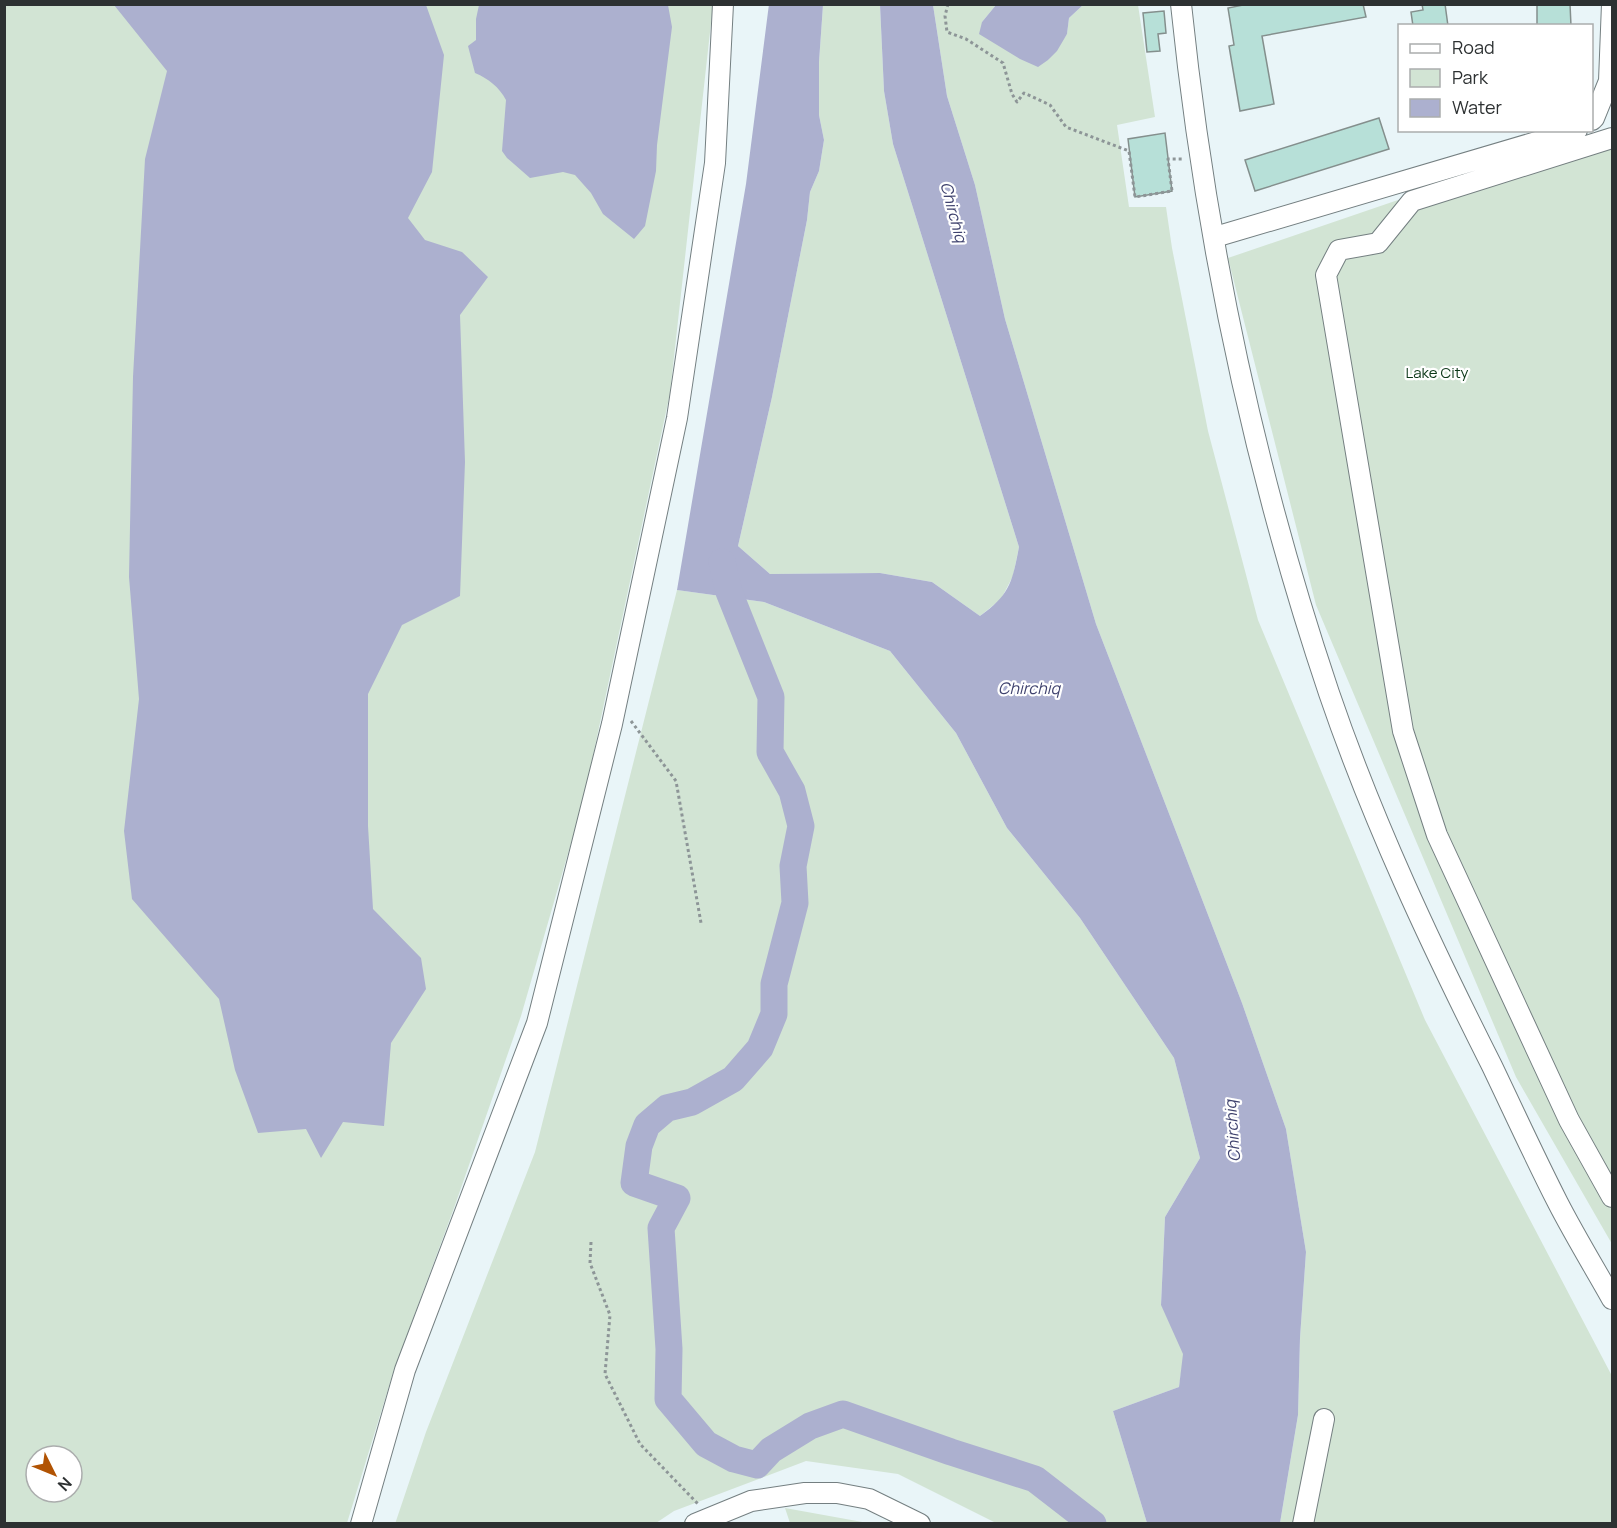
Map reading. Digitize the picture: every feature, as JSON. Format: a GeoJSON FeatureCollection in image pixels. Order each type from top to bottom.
{"type":"FeatureCollection","features":[{"type":"Feature","properties":{"kind":"street"},"geometry":{"type":"LineString","coordinates":[[361,1524],[405,1370],[537,1023],[617,703],[678,406],[715,164],[723,4]]}},
{"type":"Feature","properties":{"kind":"street"},"geometry":{"type":"LineString","coordinates":[[1181,4],[1202,158],[1232,339],[1269,488],[1311,635],[1349,748],[1397,867],[1442,967],[1558,1203],[1612,1299]]}},
{"type":"Feature","properties":{"kind":"street"},"geometry":{"type":"LineString","coordinates":[[1593,119],[1609,81],[1611,4]]}},
{"type":"Feature","properties":{"kind":"street"},"geometry":{"type":"LineString","coordinates":[[1215,237],[1569,132]]}},
{"type":"Feature","properties":{"kind":"street"},"geometry":{"type":"LineString","coordinates":[[1612,138],[1412,201],[1378,243],[1339,250],[1326,275],[1403,731],[1437,835],[1569,1120],[1612,1197]]}},
{"type":"Feature","properties":{"kind":"street"},"geometry":{"type":"LineString","coordinates":[[1303,1524],[1324,1419]]}},
{"type":"Feature","properties":{"kind":"street"},"geometry":{"type":"LineString","coordinates":[[703,1520],[751,1501],[805,1493],[837,1493],[869,1499],[920,1524]]}},
{"type":"Feature","properties":{"kind":"path"},"geometry":{"type":"LineString","coordinates":[[948,4],[945,16],[947,33],[966,39],[1003,63],[1012,94],[1017,102],[1024,93],[1050,105],[1066,127],[1130,151],[1135,197],[1172,191],[1168,159],[1202,158]]}},
{"type":"Feature","properties":{"kind":"path"},"geometry":{"type":"LineString","coordinates":[[617,703],[675,781],[701,923]]}},
{"type":"Feature","properties":{"kind":"path"},"geometry":{"type":"LineString","coordinates":[[591,1242],[590,1263],[610,1315],[605,1374],[640,1444],[703,1520]]}},
{"type":"Feature","properties":{"kind":"green space"},"geometry":{"type":"Polygon","coordinates":[[[5,5],[713,5],[670,393],[584,798],[521,1016],[393,1373],[347,1523],[5,1524],[5,5]]]}},
{"type":"Feature","properties":{"kind":"green space"},"geometry":{"type":"Polygon","coordinates":[[[823,5],[880,5],[884,91],[893,144],[1019,547],[1013,576],[1001,599],[980,616],[932,582],[880,573],[770,574],[738,546],[772,397],[807,220],[810,192],[819,171],[824,140],[819,115],[819,62],[823,5]]]}},
{"type":"Feature","properties":{"kind":"green space"},"geometry":{"type":"Polygon","coordinates":[[[933,5],[996,5],[982,22],[1048,60],[1067,34],[1069,18],[1083,5],[1138,5],[1155,117],[1117,125],[1129,207],[1166,207],[1208,431],[1258,620],[1425,1020],[1612,1376],[1612,1523],[1280,1523],[1298,1415],[1306,1252],[1286,1129],[1242,1003],[1096,624],[1005,319],[975,185],[947,96],[933,5]]]}},
{"type":"Feature","properties":{"kind":"green space","name":"Lake City"},"geometry":{"type":"Polygon","coordinates":[[[1612,127],[1612,1244],[1516,1077],[1316,605],[1228,258],[1612,127]]]}},
{"type":"Feature","properties":{"kind":"green space"},"geometry":{"type":"Polygon","coordinates":[[[677,590],[764,602],[890,651],[956,733],[1007,828],[1080,918],[1174,1058],[1200,1158],[1165,1217],[1161,1304],[1184,1354],[1179,1387],[1113,1411],[1147,1523],[996,1523],[898,1474],[806,1461],[674,1511],[656,1523],[395,1524],[426,1432],[535,1152],[677,590]]]}},
{"type":"Feature","properties":{"kind":"green space"},"geometry":{"type":"Polygon","coordinates":[[[785,1508],[868,1523],[790,1523],[785,1508]]]}},
{"type":"Feature","properties":{"kind":"water","name":"Chirchiq"},"geometry":{"type":"Polygon","coordinates":[[[769,4],[823,5],[819,62],[819,115],[824,140],[819,171],[810,192],[807,220],[772,397],[738,546],[770,574],[880,573],[932,582],[980,616],[1004,594],[1011,579],[1019,547],[893,144],[884,91],[880,5],[933,5],[947,96],[975,185],[1005,319],[1096,624],[1242,1003],[1286,1129],[1306,1252],[1298,1415],[1280,1523],[1147,1523],[1113,1411],[1179,1387],[1183,1354],[1161,1305],[1165,1217],[1200,1158],[1174,1058],[1080,918],[1007,828],[956,733],[890,651],[764,602],[677,590],[746,184],[769,4]]]}},
{"type":"Feature","properties":{"kind":"water"},"geometry":{"type":"Polygon","coordinates":[[[114,5],[426,5],[444,55],[432,172],[408,218],[425,240],[462,252],[488,277],[460,315],[465,462],[460,596],[402,625],[368,694],[368,826],[373,909],[421,958],[426,989],[391,1043],[384,1126],[343,1122],[321,1158],[306,1129],[258,1133],[235,1070],[219,999],[132,899],[124,831],[139,699],[129,577],[133,377],[145,159],[167,71],[114,5]]]}},
{"type":"Feature","properties":{"kind":"water"},"geometry":{"type":"Polygon","coordinates":[[[479,5],[668,5],[672,27],[657,145],[656,171],[645,226],[634,239],[603,214],[591,193],[575,175],[563,172],[530,178],[502,151],[506,100],[493,84],[475,73],[468,46],[476,40],[479,5]]]}},
{"type":"Feature","properties":{"kind":"water"},"geometry":{"type":"Polygon","coordinates":[[[996,5],[1083,5],[1069,18],[1067,34],[1057,51],[1038,67],[1020,59],[979,34],[982,22],[996,5]]]}},
{"type":"Feature","properties":{"kind":"building"},"geometry":{"type":"Polygon","coordinates":[[[1248,4],[1363,4],[1366,17],[1262,36],[1274,104],[1240,111],[1229,46],[1234,45],[1228,8],[1248,4]]]}},
{"type":"Feature","properties":{"kind":"building"},"geometry":{"type":"Polygon","coordinates":[[[1422,4],[1445,4],[1448,24],[1413,24],[1411,12],[1423,10],[1422,4]]]}},
{"type":"Feature","properties":{"kind":"building"},"geometry":{"type":"Polygon","coordinates":[[[1537,4],[1570,4],[1571,24],[1537,24],[1537,4]]]}},
{"type":"Feature","properties":{"kind":"building"},"geometry":{"type":"Polygon","coordinates":[[[1164,11],[1166,33],[1158,34],[1160,51],[1147,52],[1143,13],[1164,11]]]}},
{"type":"Feature","properties":{"kind":"building"},"geometry":{"type":"Polygon","coordinates":[[[1379,118],[1389,149],[1255,191],[1245,160],[1379,118]]]}},
{"type":"Feature","properties":{"kind":"building"},"geometry":{"type":"Polygon","coordinates":[[[1165,133],[1172,191],[1135,197],[1128,139],[1165,133]]]}},
{"type":"Feature","properties":{"kind":"waterway"},"geometry":{"type":"LineString","coordinates":[[722,562],[729,592],[771,697],[770,752],[792,791],[801,826],[793,866],[795,903],[774,984],[774,1014],[760,1048],[733,1079],[692,1102],[667,1108],[647,1125],[639,1146],[634,1183],[677,1198],[661,1228],[669,1349],[668,1399],[706,1444],[734,1459],[757,1465],[771,1450],[810,1426],[843,1414],[1035,1479],[1093,1524]]}}]}
